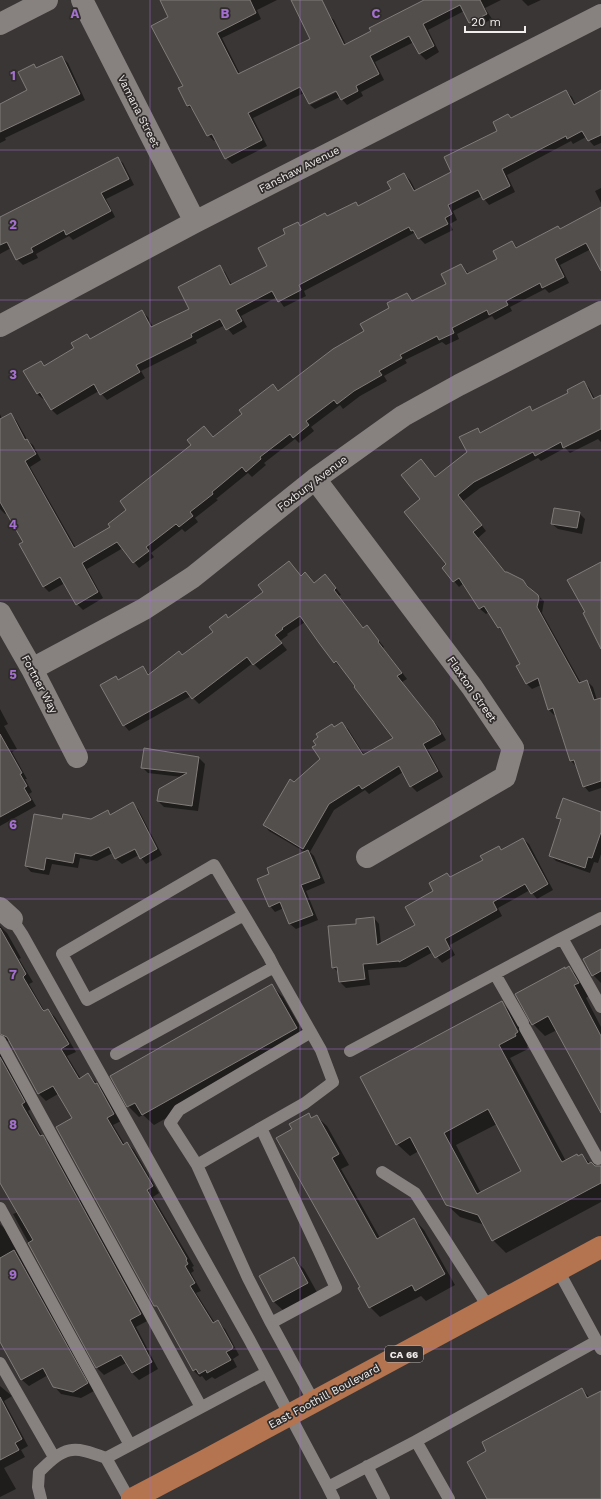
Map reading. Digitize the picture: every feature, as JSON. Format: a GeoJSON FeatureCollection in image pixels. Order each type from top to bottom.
{"type":"FeatureCollection","features":[{"type":"Feature","properties":{"kind":"main road","name":"East Foothill Boulevard"},"geometry":{"type":"LineString","coordinates":[[130,1499],[489,1308],[601,1246]]}},
{"type":"Feature","properties":{"kind":"street"},"geometry":{"type":"LineString","coordinates":[[0,24],[47,0]]}},
{"type":"Feature","properties":{"kind":"street","name":"Vamana Street"},"geometry":{"type":"LineString","coordinates":[[82,0],[195,222]]}},
{"type":"Feature","properties":{"kind":"street","name":"Fanshaw Avenue"},"geometry":{"type":"LineString","coordinates":[[0,326],[195,222],[601,15]]}},
{"type":"Feature","properties":{"kind":"street","name":"Foxbury Avenue"},"geometry":{"type":"LineString","coordinates":[[32,668],[144,609],[193,577],[315,479],[403,416],[459,385],[601,312]]}},
{"type":"Feature","properties":{"kind":"street","name":"Flaxton Street"},"geometry":{"type":"LineString","coordinates":[[315,479],[472,687],[513,748],[505,777],[368,857]]}},
{"type":"Feature","properties":{"kind":"street","name":"Fortner Way"},"geometry":{"type":"LineString","coordinates":[[0,613],[32,668],[77,757]]}},
{"type":"Feature","properties":{"kind":"lane"},"geometry":{"type":"LineString","coordinates":[[197,1165],[305,1103],[333,1082],[321,1050],[244,915],[214,865],[62,954],[87,1000],[244,915]]}},
{"type":"Feature","properties":{"kind":"lane"},"geometry":{"type":"LineString","coordinates":[[6,913],[30,948],[249,1339],[334,1499]]}},
{"type":"Feature","properties":{"kind":"lane"},"geometry":{"type":"LineString","coordinates":[[350,1051],[601,918]]}},
{"type":"Feature","properties":{"kind":"lane"},"geometry":{"type":"LineString","coordinates":[[562,938],[601,1007]]}},
{"type":"Feature","properties":{"kind":"lane"},"geometry":{"type":"LineString","coordinates":[[116,1054],[274,967]]}},
{"type":"Feature","properties":{"kind":"lane"},"geometry":{"type":"LineString","coordinates":[[495,974],[598,1159]]}},
{"type":"Feature","properties":{"kind":"lane"},"geometry":{"type":"LineString","coordinates":[[311,1032],[179,1110],[170,1123],[197,1165],[248,1278],[314,1402]]}},
{"type":"Feature","properties":{"kind":"lane"},"geometry":{"type":"LineString","coordinates":[[0,1041],[201,1407]]}},
{"type":"Feature","properties":{"kind":"lane"},"geometry":{"type":"LineString","coordinates":[[261,1128],[336,1288],[271,1323]]}},
{"type":"Feature","properties":{"kind":"lane"},"geometry":{"type":"LineString","coordinates":[[382,1172],[415,1193],[489,1308]]}},
{"type":"Feature","properties":{"kind":"lane"},"geometry":{"type":"LineString","coordinates":[[0,1208],[130,1445]]}},
{"type":"Feature","properties":{"kind":"lane"},"geometry":{"type":"LineString","coordinates":[[328,1487],[599,1345],[558,1270]]}},
{"type":"Feature","properties":{"kind":"lane"},"geometry":{"type":"LineString","coordinates":[[0,1363],[54,1457]]}},
{"type":"Feature","properties":{"kind":"lane"},"geometry":{"type":"LineString","coordinates":[[106,1458],[266,1373]]}},
{"type":"Feature","properties":{"kind":"lane"},"geometry":{"type":"LineString","coordinates":[[416,1441],[449,1499]]}},
{"type":"Feature","properties":{"kind":"lane"},"geometry":{"type":"LineString","coordinates":[[41,1499],[38,1487],[39,1472],[54,1457],[68,1450],[84,1450],[106,1458],[130,1499]]}},
{"type":"Feature","properties":{"kind":"lane"},"geometry":{"type":"LineString","coordinates":[[367,1466],[384,1499]]}},
{"type":"Feature","properties":{"kind":"building"},"geometry":{"type":"Polygon","coordinates":[[[160,0],[250,0],[256,13],[217,33],[238,74],[310,39],[291,0],[322,0],[344,45],[371,31],[369,28],[424,0],[480,0],[487,14],[469,23],[460,5],[423,24],[434,46],[419,54],[409,36],[370,56],[379,74],[356,86],[358,91],[341,100],[336,91],[309,104],[300,87],[248,113],[262,140],[225,159],[212,134],[207,136],[190,105],[187,106],[178,88],[183,86],[151,26],[168,17],[160,0]]]}},
{"type":"Feature","properties":{"kind":"building"},"geometry":{"type":"Polygon","coordinates":[[[62,56],[80,94],[0,132],[0,104],[27,90],[18,72],[34,64],[36,68],[62,56]]]}},
{"type":"Feature","properties":{"kind":"building"},"geometry":{"type":"Polygon","coordinates":[[[566,90],[574,105],[601,90],[601,135],[588,141],[582,131],[567,139],[566,136],[502,169],[510,186],[483,200],[478,190],[448,205],[452,214],[445,218],[448,224],[418,239],[413,230],[411,231],[409,227],[299,285],[301,290],[278,302],[272,291],[236,310],[242,321],[226,330],[220,319],[191,334],[192,337],[136,365],[140,372],[100,395],[94,384],[51,410],[40,392],[37,394],[23,371],[41,361],[44,366],[74,348],[71,343],[87,334],[90,339],[142,310],[151,327],[189,309],[178,287],[220,265],[230,285],[267,266],[258,248],[285,234],[283,229],[298,222],[300,226],[325,213],[327,216],[356,202],[358,206],[391,189],[387,182],[404,173],[414,191],[451,172],[444,157],[497,131],[493,122],[508,114],[511,118],[566,90]]]}},
{"type":"Feature","properties":{"kind":"building"},"geometry":{"type":"Polygon","coordinates":[[[118,157],[129,179],[101,193],[111,211],[66,235],[64,230],[31,248],[33,252],[16,260],[7,242],[0,245],[0,217],[118,157]]]}},
{"type":"Feature","properties":{"kind":"building"},"geometry":{"type":"Polygon","coordinates":[[[601,207],[601,271],[586,243],[555,259],[564,277],[542,288],[540,283],[506,301],[508,305],[489,315],[487,310],[452,328],[454,333],[439,340],[437,336],[400,355],[402,358],[379,371],[382,375],[354,391],[337,404],[334,400],[306,421],[309,425],[293,438],[290,434],[260,457],[261,459],[246,472],[242,467],[212,492],[213,494],[190,512],[193,516],[179,527],[176,524],[146,547],[149,551],[133,563],[117,542],[82,563],[98,592],[76,605],[60,577],[43,587],[19,544],[23,542],[0,502],[0,419],[11,413],[25,440],[27,439],[36,454],[25,461],[74,548],[110,527],[108,524],[126,510],[120,501],[191,445],[187,440],[204,426],[213,437],[242,414],[239,410],[273,384],[278,391],[333,349],[364,331],[360,324],[389,308],[387,303],[407,293],[412,301],[446,284],[441,274],[461,264],[467,274],[497,259],[493,251],[512,241],[516,248],[558,226],[560,229],[601,207]]]}},
{"type":"Feature","properties":{"kind":"building"},"geometry":{"type":"Polygon","coordinates":[[[584,381],[593,399],[601,395],[601,429],[563,448],[561,442],[535,456],[533,452],[474,482],[458,495],[482,525],[473,532],[505,572],[523,580],[527,586],[538,595],[539,598],[537,607],[579,683],[587,680],[594,700],[601,698],[601,781],[583,787],[574,760],[570,761],[553,708],[548,710],[538,678],[526,684],[516,666],[520,664],[500,627],[498,628],[484,606],[479,609],[459,578],[453,582],[442,568],[446,564],[404,512],[420,499],[401,475],[421,459],[435,477],[467,452],[459,437],[478,428],[480,433],[530,406],[532,411],[568,393],[567,390],[584,381]]]}},
{"type":"Feature","properties":{"kind":"building"},"geometry":{"type":"Polygon","coordinates":[[[554,508],[580,512],[577,528],[551,524],[554,508]]]}},
{"type":"Feature","properties":{"kind":"building"},"geometry":{"type":"Polygon","coordinates":[[[289,561],[301,576],[305,572],[314,583],[325,574],[336,588],[334,590],[363,628],[367,625],[379,641],[378,642],[402,673],[397,676],[433,721],[441,734],[423,744],[438,771],[410,787],[399,766],[362,789],[359,785],[329,804],[303,849],[263,825],[290,779],[294,782],[320,759],[312,747],[316,745],[313,741],[318,737],[316,734],[332,724],[334,727],[342,722],[363,755],[393,738],[336,661],[334,663],[300,616],[282,628],[283,629],[275,635],[282,643],[253,665],[247,657],[192,699],[186,691],[123,726],[100,685],[116,676],[118,680],[143,666],[148,675],[179,651],[182,655],[213,632],[209,627],[226,614],[228,618],[263,592],[258,585],[289,561]]]}},
{"type":"Feature","properties":{"kind":"building"},"geometry":{"type":"Polygon","coordinates":[[[601,562],[601,649],[583,613],[585,612],[567,580],[601,562]]]}},
{"type":"Feature","properties":{"kind":"building"},"geometry":{"type":"Polygon","coordinates":[[[0,734],[22,773],[20,774],[27,786],[24,788],[31,800],[0,817],[0,734]]]}},
{"type":"Feature","properties":{"kind":"building"},"geometry":{"type":"Polygon","coordinates":[[[144,748],[199,757],[192,806],[157,801],[159,789],[187,773],[141,768],[144,748]]]}},
{"type":"Feature","properties":{"kind":"building"},"geometry":{"type":"Polygon","coordinates":[[[563,798],[601,812],[601,832],[592,858],[588,857],[585,868],[549,856],[561,819],[556,818],[563,798]]]}},
{"type":"Feature","properties":{"kind":"building"},"geometry":{"type":"Polygon","coordinates":[[[133,802],[157,849],[140,859],[135,849],[115,859],[109,847],[91,856],[75,853],[73,863],[46,858],[44,870],[25,866],[34,814],[62,819],[63,814],[91,819],[108,810],[110,815],[133,802]]]}},
{"type":"Feature","properties":{"kind":"building"},"geometry":{"type":"Polygon","coordinates":[[[523,838],[548,884],[531,894],[525,884],[493,902],[497,910],[445,939],[450,949],[435,958],[428,946],[399,962],[363,964],[365,979],[339,982],[337,967],[332,968],[328,926],[356,924],[356,919],[374,917],[377,945],[415,925],[405,907],[433,891],[429,883],[447,873],[450,877],[483,860],[480,856],[499,846],[501,850],[523,838]]]}},
{"type":"Feature","properties":{"kind":"building"},"geometry":{"type":"Polygon","coordinates":[[[308,850],[320,878],[301,885],[313,915],[289,924],[280,902],[269,907],[257,879],[269,874],[267,868],[308,850]]]}},
{"type":"Feature","properties":{"kind":"building"},"geometry":{"type":"Polygon","coordinates":[[[0,928],[26,974],[23,977],[42,1009],[44,1011],[48,1009],[69,1044],[61,1049],[79,1079],[88,1073],[95,1084],[97,1083],[114,1114],[107,1118],[123,1145],[127,1142],[153,1186],[147,1190],[187,1259],[188,1264],[185,1266],[195,1283],[190,1286],[213,1323],[218,1320],[233,1347],[226,1352],[231,1360],[207,1373],[206,1370],[199,1374],[196,1369],[193,1371],[157,1306],[154,1306],[56,1127],[72,1118],[53,1086],[38,1094],[7,1037],[0,1034],[0,928]]]}},
{"type":"Feature","properties":{"kind":"building"},"geometry":{"type":"Polygon","coordinates":[[[601,949],[601,971],[592,976],[583,959],[601,949]]]}},
{"type":"Feature","properties":{"kind":"building"},"geometry":{"type":"Polygon","coordinates":[[[569,966],[579,983],[574,985],[601,1036],[601,1113],[548,1016],[532,1025],[515,994],[569,966]]]}},
{"type":"Feature","properties":{"kind":"building"},"geometry":{"type":"Polygon","coordinates":[[[272,984],[297,1028],[142,1115],[135,1103],[127,1107],[110,1076],[272,984]]]}},
{"type":"Feature","properties":{"kind":"building"},"geometry":{"type":"Polygon","coordinates":[[[502,1001],[518,1032],[515,1034],[516,1036],[499,1045],[559,1157],[562,1162],[577,1154],[578,1156],[582,1154],[588,1164],[591,1162],[595,1166],[601,1166],[601,1183],[492,1241],[478,1215],[446,1205],[410,1137],[396,1145],[360,1077],[502,1001]],[[488,1109],[444,1133],[477,1194],[521,1171],[488,1109]]]}},
{"type":"Feature","properties":{"kind":"building"},"geometry":{"type":"Polygon","coordinates":[[[0,1057],[25,1102],[22,1105],[40,1136],[43,1135],[141,1314],[130,1320],[152,1362],[132,1373],[121,1355],[96,1368],[28,1243],[33,1240],[0,1183],[0,1057]]]}},
{"type":"Feature","properties":{"kind":"building"},"geometry":{"type":"Polygon","coordinates":[[[309,1113],[311,1118],[317,1115],[339,1154],[332,1158],[377,1239],[414,1218],[445,1274],[415,1291],[412,1285],[369,1308],[358,1288],[360,1287],[276,1138],[292,1129],[289,1124],[309,1113]]]}},
{"type":"Feature","properties":{"kind":"building"},"geometry":{"type":"Polygon","coordinates":[[[14,1250],[88,1383],[73,1392],[53,1387],[43,1368],[21,1380],[0,1342],[0,1258],[14,1250]]]}},
{"type":"Feature","properties":{"kind":"building"},"geometry":{"type":"Polygon","coordinates":[[[294,1257],[308,1283],[273,1302],[259,1276],[294,1257]]]}},
{"type":"Feature","properties":{"kind":"building"},"geometry":{"type":"Polygon","coordinates":[[[582,1388],[587,1398],[601,1391],[601,1499],[487,1499],[467,1462],[486,1451],[482,1442],[582,1388]]]}},
{"type":"Feature","properties":{"kind":"building"},"geometry":{"type":"Polygon","coordinates":[[[0,1397],[22,1439],[15,1443],[19,1450],[0,1460],[0,1397]]]}}]}
